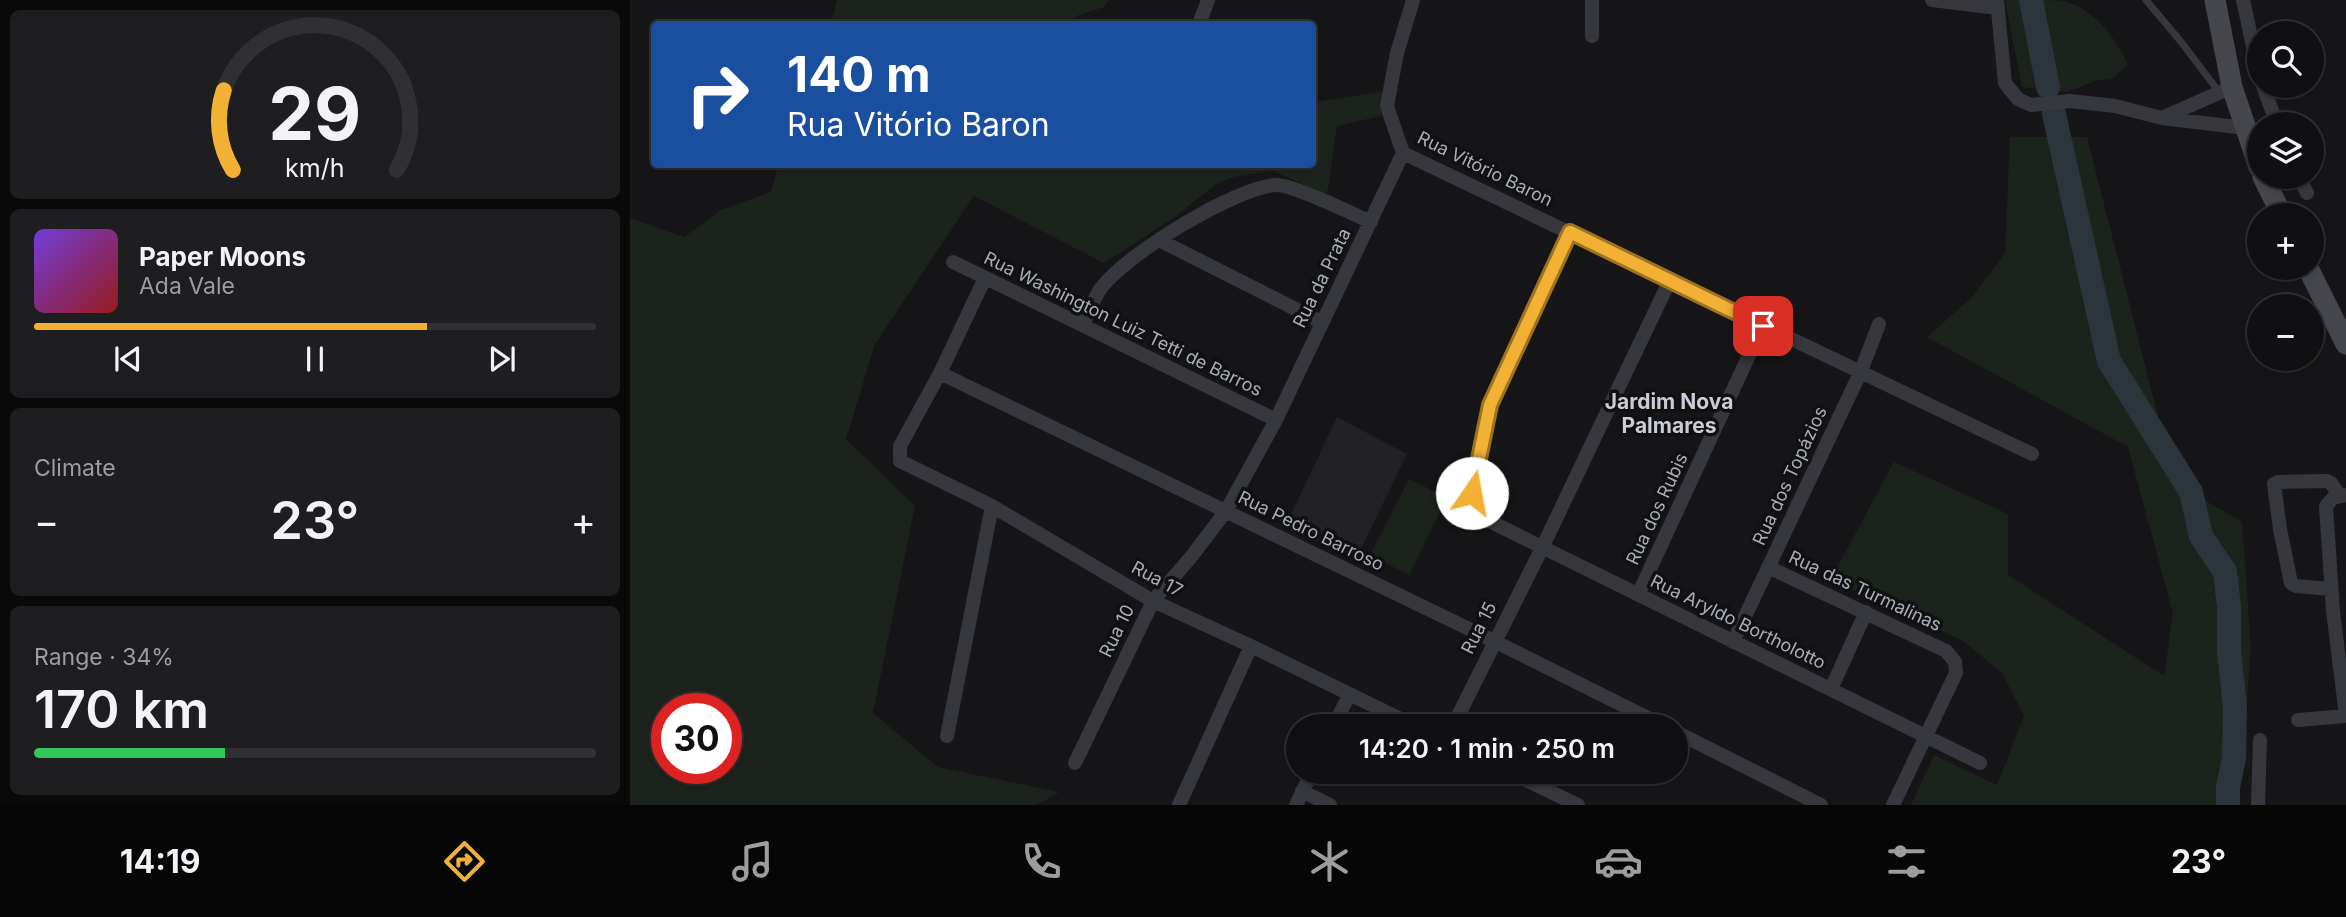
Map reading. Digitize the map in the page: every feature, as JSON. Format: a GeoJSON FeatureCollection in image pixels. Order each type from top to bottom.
{"type":"FeatureCollection","features":[{"type":"Feature","properties":{"kind":"main road"},"geometry":{"type":"LineString","coordinates":[[2215,0],[2226,90],[2247,134]]}},
{"type":"Feature","properties":{"kind":"main road"},"geometry":{"type":"LineString","coordinates":[[2314,280],[2346,344]]}},
{"type":"Feature","properties":{"kind":"street"},"geometry":{"type":"LineString","coordinates":[[1200,21],[1208,0]]}},
{"type":"Feature","properties":{"kind":"street","name":"Rua Vitório Baron"},"geometry":{"type":"LineString","coordinates":[[1413,0],[1397,53],[1387,106],[1403,153],[2032,454]]}},
{"type":"Feature","properties":{"kind":"street"},"geometry":{"type":"LineString","coordinates":[[1592,0],[1592,36]]}},
{"type":"Feature","properties":{"kind":"street"},"geometry":{"type":"LineString","coordinates":[[1932,0],[1998,4],[2005,83],[2018,99],[2031,104],[2070,101],[2115,106],[2162,118],[2245,128]]}},
{"type":"Feature","properties":{"kind":"street"},"geometry":{"type":"LineString","coordinates":[[2243,0],[2248,21]]}},
{"type":"Feature","properties":{"kind":"street"},"geometry":{"type":"LineString","coordinates":[[2162,118],[2226,90]]}},
{"type":"Feature","properties":{"kind":"street","name":"Rua da Prata"},"geometry":{"type":"LineString","coordinates":[[1276,420],[1403,153]]}},
{"type":"Feature","properties":{"kind":"street"},"geometry":{"type":"LineString","coordinates":[[1083,325],[1099,291],[1132,258],[1204,213],[1258,188],[1279,185],[1371,222]]}},
{"type":"Feature","properties":{"kind":"street"},"geometry":{"type":"LineString","coordinates":[[2305,189],[2307,193]]}},
{"type":"Feature","properties":{"kind":"street","name":"Rua Aryldo Bortholotto"},"geometry":{"type":"LineString","coordinates":[[1570,232],[1490,405],[1472,493],[1472,504],[1479,516],[1980,763]]}},
{"type":"Feature","properties":{"kind":"street"},"geometry":{"type":"LineString","coordinates":[[1159,240],[1321,322]]}},
{"type":"Feature","properties":{"kind":"street","name":"Rua Washington Luiz Tetti de Barros"},"geometry":{"type":"LineString","coordinates":[[953,262],[1276,420]]}},
{"type":"Feature","properties":{"kind":"street"},"geometry":{"type":"LineString","coordinates":[[940,373],[985,278]]}},
{"type":"Feature","properties":{"kind":"street","name":"Rua 15"},"geometry":{"type":"LineString","coordinates":[[1459,714],[1670,281]]}},
{"type":"Feature","properties":{"kind":"street","name":"Rua dos Topázios"},"geometry":{"type":"LineString","coordinates":[[1732,642],[1861,371],[1879,324]]}},
{"type":"Feature","properties":{"kind":"street","name":"Rua dos Rubis"},"geometry":{"type":"LineString","coordinates":[[1638,595],[1763,326]]}},
{"type":"Feature","properties":{"kind":"street","name":"Rua 17"},"geometry":{"type":"LineString","coordinates":[[940,373],[900,446],[900,461],[992,506],[1153,601],[1389,714]]}},
{"type":"Feature","properties":{"kind":"street","name":"Rua Pedro Barroso"},"geometry":{"type":"LineString","coordinates":[[940,373],[1640,714]]}},
{"type":"Feature","properties":{"kind":"street","name":"Rua 10"},"geometry":{"type":"LineString","coordinates":[[1074,763],[1153,601],[1226,511],[1276,420]]}},
{"type":"Feature","properties":{"kind":"street"},"geometry":{"type":"LineString","coordinates":[[2298,720],[2346,716],[2326,506],[2342,495],[2326,481],[2274,484],[2291,583],[2332,589]]}},
{"type":"Feature","properties":{"kind":"street"},"geometry":{"type":"LineString","coordinates":[[947,736],[992,506]]}},
{"type":"Feature","properties":{"kind":"street","name":"Rua das Turmalinas"},"geometry":{"type":"LineString","coordinates":[[1768,567],[1946,651],[1955,662],[1956,673],[1924,736]]}},
{"type":"Feature","properties":{"kind":"street"},"geometry":{"type":"LineString","coordinates":[[1830,689],[1866,612]]}},
{"type":"Feature","properties":{"kind":"street"},"geometry":{"type":"LineString","coordinates":[[1179,805],[1251,646]]}},
{"type":"Feature","properties":{"kind":"street"},"geometry":{"type":"LineString","coordinates":[[1340,714],[1349,695]]}},
{"type":"Feature","properties":{"kind":"street"},"geometry":{"type":"LineString","coordinates":[[1893,805],[1924,736]]}},
{"type":"Feature","properties":{"kind":"street"},"geometry":{"type":"LineString","coordinates":[[1688,739],[1821,805]]}},
{"type":"Feature","properties":{"kind":"street"},"geometry":{"type":"LineString","coordinates":[[2258,805],[2260,740]]}},
{"type":"Feature","properties":{"kind":"street"},"geometry":{"type":"LineString","coordinates":[[1527,784],[1550,799],[1578,805]]}},
{"type":"Feature","properties":{"kind":"street"},"geometry":{"type":"LineString","coordinates":[[1299,798],[1329,805]]}},
{"type":"Feature","properties":{"kind":"lane"},"geometry":{"type":"LineString","coordinates":[[2146,0],[2226,90]]}},
{"type":"Feature","properties":{"kind":"shaded area"},"geometry":{"type":"Polygon","coordinates":[[[837,0],[1109,0],[1104,7],[1076,16],[1074,21],[832,21],[837,0]]]}},
{"type":"Feature","properties":{"kind":"shaded area"},"geometry":{"type":"Polygon","coordinates":[[[2005,0],[2065,1],[2076,5],[2103,26],[2128,65],[2112,79],[2095,81],[2067,92],[2022,87],[2005,0]]]}},
{"type":"Feature","properties":{"kind":"shaded area"},"geometry":{"type":"Polygon","coordinates":[[[1382,92],[1381,116],[1337,126],[1327,195],[1273,171],[1233,177],[1216,184],[1175,217],[1104,263],[974,196],[875,344],[846,439],[915,506],[873,713],[938,767],[1059,792],[1037,805],[630,805],[630,218],[684,237],[721,210],[771,192],[777,168],[1316,168],[1316,102],[1382,92]]]}},
{"type":"Feature","properties":{"kind":"shaded area"},"geometry":{"type":"Polygon","coordinates":[[[2010,137],[2087,137],[2175,483],[2242,522],[2251,650],[2239,805],[1911,805],[1934,755],[1997,785],[2024,716],[2002,673],[1963,641],[1831,579],[1894,462],[2008,514],[2008,575],[2164,676],[2173,613],[2128,447],[1927,337],[1971,298],[2005,253],[2010,137]]]}},
{"type":"Feature","properties":{"kind":"shaded area"},"geometry":{"type":"Polygon","coordinates":[[[1337,417],[1407,454],[1355,561],[1286,525],[1337,417]]]}},
{"type":"Feature","properties":{"kind":"shaded area"},"geometry":{"type":"Polygon","coordinates":[[[1409,479],[1447,498],[1409,575],[1370,555],[1409,479]]]}},
{"type":"Feature","properties":{"kind":"waterway"},"geometry":{"type":"LineString","coordinates":[[2031,0],[2048,87]]}},
{"type":"Feature","properties":{"kind":"waterway"},"geometry":{"type":"LineString","coordinates":[[2054,114],[2109,361],[2191,492],[2201,536],[2225,572],[2235,707],[2234,758],[2228,787],[2228,805]]}},
{"type":"Feature","properties":{"kind":"district","name":"Jardim Nova Palmares"},"geometry":{"type":"Point","coordinates":[1669,414]}},
{"type":"Feature","properties":{"kind":"route"},"geometry":{"type":"LineString","coordinates":[[1472,493],[1490,405],[1570,232],[1763,326]]}}]}
